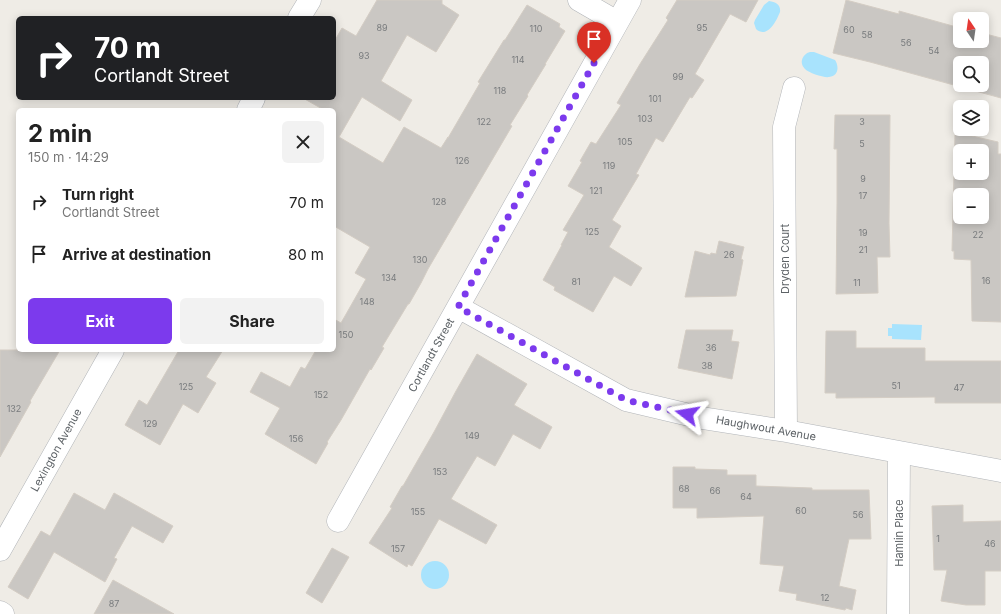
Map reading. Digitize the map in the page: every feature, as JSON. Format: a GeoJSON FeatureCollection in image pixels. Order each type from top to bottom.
{"type":"FeatureCollection","features":[{"type":"Feature","properties":{"kind":"street"},"geometry":{"type":"LineString","coordinates":[[301,16],[310,0]]}},
{"type":"Feature","properties":{"kind":"street"},"geometry":{"type":"LineString","coordinates":[[579,0],[617,22]]}},
{"type":"Feature","properties":{"kind":"street","name":"Cortlandt Street"},"geometry":{"type":"LineString","coordinates":[[338,521],[630,0]]}},
{"type":"Feature","properties":{"kind":"street","name":"Dryden Court"},"geometry":{"type":"LineString","coordinates":[[786,431],[784,127],[794,88]]}},
{"type":"Feature","properties":{"kind":"street","name":"Haughwout Avenue"},"geometry":{"type":"LineString","coordinates":[[458,307],[626,400],[702,418],[786,431],[1001,471]]}},
{"type":"Feature","properties":{"kind":"street","name":"Lexington Avenue"},"geometry":{"type":"LineString","coordinates":[[0,550],[112,352]]}},
{"type":"Feature","properties":{"kind":"street","name":"Hamlin Place"},"geometry":{"type":"LineString","coordinates":[[898,614],[899,452]]}},
{"type":"Feature","properties":{"kind":"water"},"geometry":{"type":"Polygon","coordinates":[[[769,1],[778,4],[780,7],[780,12],[771,28],[767,31],[760,32],[756,29],[754,23],[764,5],[769,1]]]}},
{"type":"Feature","properties":{"kind":"water"},"geometry":{"type":"Polygon","coordinates":[[[814,52],[835,60],[837,70],[835,75],[824,77],[807,71],[802,64],[802,60],[807,53],[814,52]]]}},
{"type":"Feature","properties":{"kind":"water"},"geometry":{"type":"Polygon","coordinates":[[[892,324],[922,325],[921,340],[892,339],[892,336],[888,336],[888,328],[892,328],[892,324]]]}},
{"type":"Feature","properties":{"kind":"water"},"geometry":{"type":"Polygon","coordinates":[[[435,561],[445,565],[449,575],[445,585],[435,589],[425,585],[421,575],[425,565],[435,561]]]}},
{"type":"Feature","properties":{"kind":"building"},"geometry":{"type":"Polygon","coordinates":[[[377,0],[442,0],[442,4],[459,15],[436,52],[407,35],[381,81],[412,100],[400,121],[362,97],[339,137],[383,163],[404,127],[441,148],[480,83],[478,82],[527,5],[560,24],[559,27],[565,31],[527,95],[528,96],[510,125],[512,126],[409,304],[382,347],[384,348],[327,442],[328,443],[316,464],[265,434],[280,408],[250,392],[261,372],[290,387],[301,367],[305,369],[315,352],[336,352],[336,320],[341,323],[366,279],[355,273],[370,247],[336,227],[336,108],[320,108],[306,100],[336,100],[336,38],[342,28],[356,36],[377,0]]]}},
{"type":"Feature","properties":{"kind":"building"},"geometry":{"type":"Polygon","coordinates":[[[677,0],[758,0],[746,22],[730,14],[695,74],[704,80],[692,98],[690,97],[663,142],[656,138],[636,174],[639,175],[612,220],[621,226],[609,247],[642,268],[631,286],[614,276],[593,312],[554,290],[555,287],[543,280],[568,232],[563,230],[584,195],[568,186],[582,162],[580,161],[591,142],[596,144],[621,105],[617,103],[668,20],[666,18],[677,0]]]}},
{"type":"Feature","properties":{"kind":"building"},"geometry":{"type":"Polygon","coordinates":[[[846,0],[899,14],[899,11],[953,26],[953,48],[989,48],[989,35],[1001,38],[1001,98],[979,92],[989,92],[989,56],[953,56],[953,85],[833,53],[846,0]]]}},
{"type":"Feature","properties":{"kind":"building"},"geometry":{"type":"Polygon","coordinates":[[[835,115],[890,115],[890,257],[877,257],[878,293],[836,294],[837,149],[834,149],[835,115]]]}},
{"type":"Feature","properties":{"kind":"building"},"geometry":{"type":"Polygon","coordinates":[[[955,136],[972,136],[998,142],[998,154],[1001,154],[1001,322],[972,321],[971,260],[954,259],[954,251],[952,251],[953,212],[953,224],[989,224],[989,188],[954,188],[954,180],[989,180],[989,144],[955,144],[955,136]]]}},
{"type":"Feature","properties":{"kind":"building"},"geometry":{"type":"Polygon","coordinates":[[[719,241],[744,247],[736,296],[685,297],[695,251],[710,255],[711,253],[716,254],[719,241]]]}},
{"type":"Feature","properties":{"kind":"building"},"geometry":{"type":"Polygon","coordinates":[[[686,330],[733,330],[731,341],[739,342],[732,379],[678,368],[686,330]]]}},
{"type":"Feature","properties":{"kind":"building"},"geometry":{"type":"Polygon","coordinates":[[[826,331],[856,331],[856,348],[925,348],[925,361],[1001,361],[1001,403],[935,403],[935,397],[836,398],[836,393],[825,393],[826,331]]]}},
{"type":"Feature","properties":{"kind":"building"},"geometry":{"type":"Polygon","coordinates":[[[0,350],[16,350],[16,352],[59,352],[30,401],[31,402],[0,457],[0,350]]]}},
{"type":"Feature","properties":{"kind":"building"},"geometry":{"type":"Polygon","coordinates":[[[178,352],[222,352],[206,377],[216,383],[198,413],[183,404],[160,445],[125,425],[139,400],[147,405],[178,352]]]}},
{"type":"Feature","properties":{"kind":"building"},"geometry":{"type":"Polygon","coordinates":[[[477,354],[527,384],[514,405],[552,427],[540,449],[513,434],[495,466],[477,456],[451,499],[497,525],[486,544],[439,519],[412,566],[408,564],[407,567],[369,543],[392,508],[390,507],[477,354]]]}},
{"type":"Feature","properties":{"kind":"building"},"geometry":{"type":"Polygon","coordinates":[[[673,467],[695,467],[695,469],[727,470],[727,475],[756,475],[756,486],[812,488],[812,490],[869,490],[871,539],[849,539],[839,586],[856,590],[852,610],[846,608],[845,610],[796,600],[797,594],[779,591],[784,566],[760,564],[764,516],[697,518],[697,508],[673,508],[673,467]]]}},
{"type":"Feature","properties":{"kind":"building"},"geometry":{"type":"Polygon","coordinates":[[[74,493],[105,510],[114,493],[173,526],[163,543],[132,526],[114,558],[117,559],[105,582],[54,552],[28,599],[8,587],[41,531],[50,536],[74,493]]]}},
{"type":"Feature","properties":{"kind":"building"},"geometry":{"type":"Polygon","coordinates":[[[963,505],[963,522],[1001,521],[1001,571],[985,571],[985,605],[966,605],[941,601],[947,570],[934,570],[932,506],[963,505]]]}},
{"type":"Feature","properties":{"kind":"building"},"geometry":{"type":"Polygon","coordinates":[[[332,548],[349,557],[322,603],[306,593],[332,548]]]}},
{"type":"Feature","properties":{"kind":"building"},"geometry":{"type":"Polygon","coordinates":[[[113,580],[174,614],[94,614],[113,580]]]}},
{"type":"Feature","properties":{"kind":"route"},"geometry":{"type":"LineString","coordinates":[[594,63],[458,307],[626,400],[687,414]]}}]}
